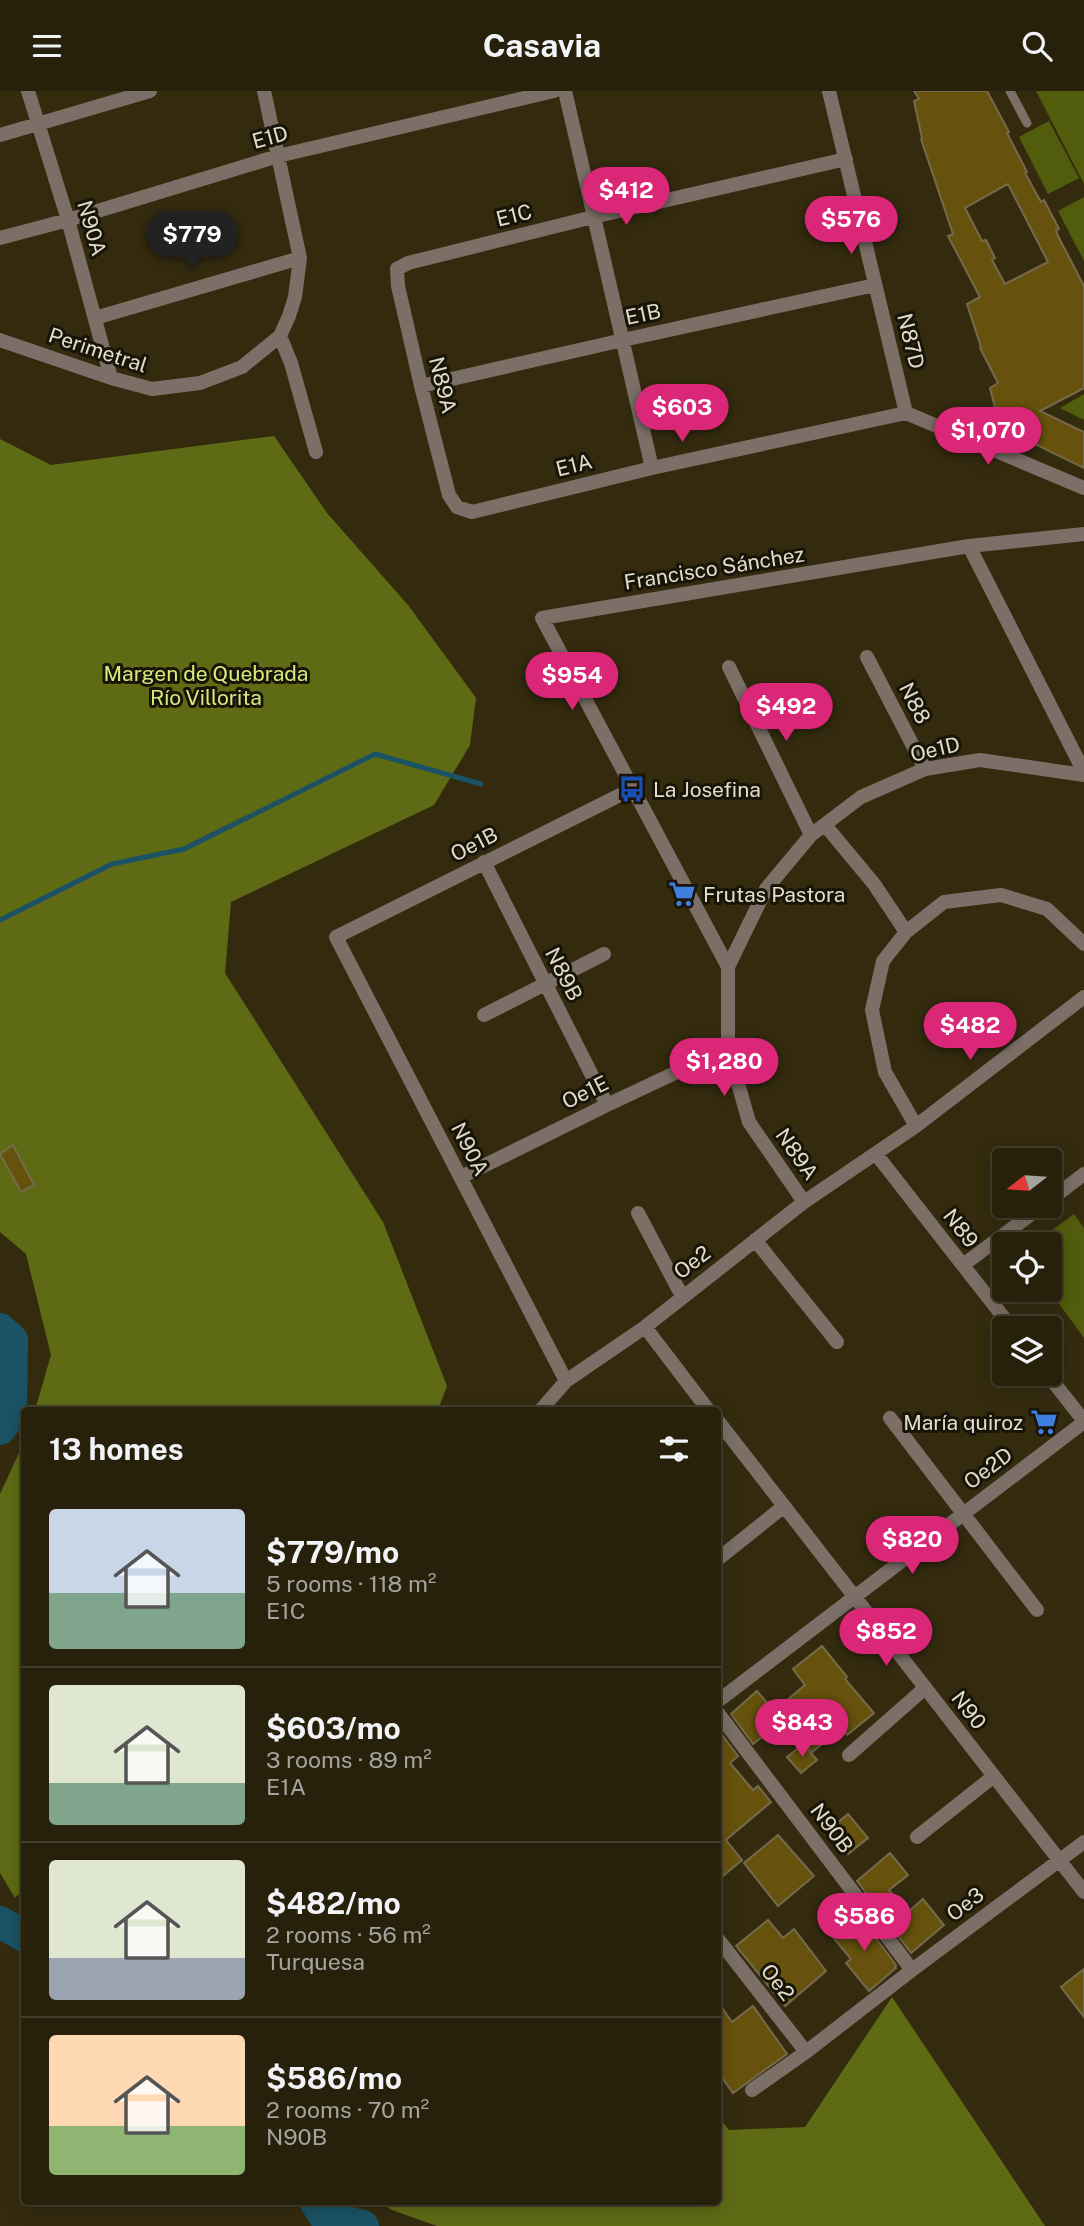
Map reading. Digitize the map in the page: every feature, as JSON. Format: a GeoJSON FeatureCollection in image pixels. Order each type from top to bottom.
{"type":"FeatureCollection","features":[{"type":"Feature","properties":{"kind":"street","name":"N90A"},"geometry":{"type":"LineString","coordinates":[[28,91],[68,220],[111,378]]}},
{"type":"Feature","properties":{"kind":"street"},"geometry":{"type":"LineString","coordinates":[[0,135],[150,91]]}},
{"type":"Feature","properties":{"kind":"street"},"geometry":{"type":"LineString","coordinates":[[264,91],[278,156]]}},
{"type":"Feature","properties":{"kind":"street","name":"E1D"},"geometry":{"type":"LineString","coordinates":[[0,238],[278,156],[554,91]]}},
{"type":"Feature","properties":{"kind":"street"},"geometry":{"type":"LineString","coordinates":[[565,91],[652,468]]}},
{"type":"Feature","properties":{"kind":"street","name":"N87D"},"geometry":{"type":"LineString","coordinates":[[829,91],[906,413]]}},
{"type":"Feature","properties":{"kind":"street","name":"Perimetral"},"geometry":{"type":"LineString","coordinates":[[0,340],[111,378],[152,389],[200,383],[242,367],[280,336],[295,297],[300,258],[278,156]]}},
{"type":"Feature","properties":{"kind":"street","name":"E1C"},"geometry":{"type":"LineString","coordinates":[[397,269],[408,263],[593,217],[846,159]]}},
{"type":"Feature","properties":{"kind":"street"},"geometry":{"type":"LineString","coordinates":[[95,318],[300,258]]}},
{"type":"Feature","properties":{"kind":"street","name":"N89A"},"geometry":{"type":"LineString","coordinates":[[397,269],[398,286],[421,386],[449,495],[457,507]]}},
{"type":"Feature","properties":{"kind":"street","name":"E1B"},"geometry":{"type":"LineString","coordinates":[[421,386],[875,285]]}},
{"type":"Feature","properties":{"kind":"street"},"geometry":{"type":"LineString","coordinates":[[280,336],[291,363],[316,452]]}},
{"type":"Feature","properties":{"kind":"street"},"geometry":{"type":"LineString","coordinates":[[906,413],[1084,488]]}},
{"type":"Feature","properties":{"kind":"street","name":"E1A"},"geometry":{"type":"LineString","coordinates":[[457,507],[472,512],[652,468],[906,413]]}},
{"type":"Feature","properties":{"kind":"street","name":"Francisco Sánchez"},"geometry":{"type":"LineString","coordinates":[[632,789],[542,618],[969,546],[1084,534]]}},
{"type":"Feature","properties":{"kind":"street"},"geometry":{"type":"LineString","coordinates":[[969,546],[1084,774]]}},
{"type":"Feature","properties":{"kind":"street","name":"N88"},"geometry":{"type":"LineString","coordinates":[[867,657],[925,769]]}},
{"type":"Feature","properties":{"kind":"street"},"geometry":{"type":"LineString","coordinates":[[729,667],[811,835]]}},
{"type":"Feature","properties":{"kind":"street","name":"Oe1D"},"geometry":{"type":"LineString","coordinates":[[811,835],[861,797],[925,769],[980,760],[1084,774]]}},
{"type":"Feature","properties":{"kind":"street","name":"N89A"},"geometry":{"type":"LineString","coordinates":[[632,789],[728,967]]}},
{"type":"Feature","properties":{"kind":"street","name":"Oe1B"},"geometry":{"type":"LineString","coordinates":[[336,937],[632,789]]}},
{"type":"Feature","properties":{"kind":"street"},"geometry":{"type":"LineString","coordinates":[[825,825],[874,884],[906,932]]}},
{"type":"Feature","properties":{"kind":"street","name":"N89A"},"geometry":{"type":"LineString","coordinates":[[804,1202],[749,1122],[728,1048],[728,967],[766,889],[811,835]]}},
{"type":"Feature","properties":{"kind":"street","name":"N89B"},"geometry":{"type":"LineString","coordinates":[[484,862],[607,1105]]}},
{"type":"Feature","properties":{"kind":"street"},"geometry":{"type":"LineString","coordinates":[[916,1126],[885,1072],[872,1010],[883,961],[906,932],[944,902],[1001,895],[1047,909],[1084,944]]}},
{"type":"Feature","properties":{"kind":"street","name":"N90A"},"geometry":{"type":"LineString","coordinates":[[336,937],[566,1381]]}},
{"type":"Feature","properties":{"kind":"street"},"geometry":{"type":"LineString","coordinates":[[484,1015],[604,954]]}},
{"type":"Feature","properties":{"kind":"street","name":"Oe2"},"geometry":{"type":"LineString","coordinates":[[543,1407],[566,1381],[645,1327],[804,1202],[916,1126],[1084,997]]}},
{"type":"Feature","properties":{"kind":"street","name":"Oe1E"},"geometry":{"type":"LineString","coordinates":[[461,1177],[728,1048]]}},
{"type":"Feature","properties":{"kind":"street","name":"N89"},"geometry":{"type":"LineString","coordinates":[[876,1154],[1003,1316]]}},
{"type":"Feature","properties":{"kind":"street"},"geometry":{"type":"LineString","coordinates":[[1062,1191],[1084,1174]]}},
{"type":"Feature","properties":{"kind":"street"},"geometry":{"type":"LineString","coordinates":[[638,1213],[682,1296]]}},
{"type":"Feature","properties":{"kind":"street"},"geometry":{"type":"LineString","coordinates":[[963,1265],[1026,1218]]}},
{"type":"Feature","properties":{"kind":"street"},"geometry":{"type":"LineString","coordinates":[[755,1240],[837,1342]]}},
{"type":"Feature","properties":{"kind":"street"},"geometry":{"type":"LineString","coordinates":[[645,1327],[706,1407]]}},
{"type":"Feature","properties":{"kind":"street"},"geometry":{"type":"LineString","coordinates":[[1057,1386],[1084,1421]]}},
{"type":"Feature","properties":{"kind":"street"},"geometry":{"type":"LineString","coordinates":[[890,1418],[1037,1610]]}},
{"type":"Feature","properties":{"kind":"street","name":"Oe2D"},"geometry":{"type":"LineString","coordinates":[[721,1700],[1084,1421]]}},
{"type":"Feature","properties":{"kind":"street","name":"N90"},"geometry":{"type":"LineString","coordinates":[[721,1429],[1084,1892]]}},
{"type":"Feature","properties":{"kind":"street"},"geometry":{"type":"LineString","coordinates":[[721,1557],[783,1507]]}},
{"type":"Feature","properties":{"kind":"street"},"geometry":{"type":"LineString","coordinates":[[849,1755],[925,1688]]}},
{"type":"Feature","properties":{"kind":"street","name":"N90B"},"geometry":{"type":"LineString","coordinates":[[721,1717],[912,1970]]}},
{"type":"Feature","properties":{"kind":"street"},"geometry":{"type":"LineString","coordinates":[[917,1837],[994,1776]]}},
{"type":"Feature","properties":{"kind":"street","name":"Oe3"},"geometry":{"type":"LineString","coordinates":[[752,2090],[1084,1842]]}},
{"type":"Feature","properties":{"kind":"street","name":"Oe2"},"geometry":{"type":"LineString","coordinates":[[721,1943],[806,2052]]}},
{"type":"Feature","properties":{"kind":"lane"},"geometry":{"type":"LineString","coordinates":[[1010,91],[1027,123]]}},
{"type":"Feature","properties":{"kind":"green space"},"geometry":{"type":"Polygon","coordinates":[[[1036,91],[1084,91],[1084,184],[1036,91]]]}},
{"type":"Feature","properties":{"kind":"green space"},"geometry":{"type":"Polygon","coordinates":[[[1049,121],[1079,178],[1048,194],[1019,137],[1049,121]]]}},
{"type":"Feature","properties":{"kind":"green space"},"geometry":{"type":"Polygon","coordinates":[[[1084,197],[1084,261],[1058,211],[1084,197]]]}},
{"type":"Feature","properties":{"kind":"green space"},"geometry":{"type":"Polygon","coordinates":[[[1084,394],[1084,420],[1060,408],[1084,394]]]}},
{"type":"Feature","properties":{"kind":"green space","name":"Margen de Quebrada Río Villorita"},"geometry":{"type":"Polygon","coordinates":[[[274,436],[327,513],[408,605],[476,698],[470,745],[434,805],[231,902],[225,973],[383,1222],[447,1386],[439,1407],[36,1407],[51,1355],[26,1254],[0,1232],[0,439],[51,465],[274,436]]]}},
{"type":"Feature","properties":{"kind":"green space"},"geometry":{"type":"Polygon","coordinates":[[[1074,1214],[1084,1228],[1084,1338],[1058,1302],[1062,1302],[1062,1232],[1049,1232],[1074,1214]]]}},
{"type":"Feature","properties":{"kind":"green space"},"geometry":{"type":"Polygon","coordinates":[[[21,1448],[21,1892],[15,1898],[0,1873],[0,1494],[21,1448]]]}},
{"type":"Feature","properties":{"kind":"green space"},"geometry":{"type":"Polygon","coordinates":[[[892,1997],[1045,2226],[437,2226],[384,2205],[721,2205],[721,2120],[729,2130],[805,2127],[892,1997]]]}},
{"type":"Feature","properties":{"kind":"building"},"geometry":{"type":"Polygon","coordinates":[[[914,91],[987,91],[1009,132],[1007,133],[1027,172],[1025,173],[1041,202],[1044,200],[1059,229],[1056,230],[1058,236],[1084,286],[1084,388],[1040,411],[1084,432],[1084,468],[1000,427],[990,388],[998,383],[980,348],[967,304],[980,297],[948,236],[953,234],[921,139],[914,101],[919,99],[914,91]],[[1008,184],[965,208],[982,241],[986,240],[995,258],[992,260],[1005,284],[1048,262],[1008,184]]]}},
{"type":"Feature","properties":{"kind":"building"},"geometry":{"type":"Polygon","coordinates":[[[13,1145],[34,1185],[21,1192],[0,1154],[13,1145]]]}},
{"type":"Feature","properties":{"kind":"building"},"geometry":{"type":"Polygon","coordinates":[[[822,1646],[874,1713],[847,1735],[842,1728],[811,1753],[784,1720],[753,1744],[731,1714],[757,1691],[774,1711],[805,1685],[793,1669],[822,1646]]]}},
{"type":"Feature","properties":{"kind":"building"},"geometry":{"type":"Polygon","coordinates":[[[723,1736],[738,1756],[730,1763],[753,1790],[758,1786],[771,1802],[726,1840],[742,1860],[721,1878],[723,1736]]]}},
{"type":"Feature","properties":{"kind":"building"},"geometry":{"type":"Polygon","coordinates":[[[803,1744],[817,1760],[801,1773],[787,1757],[803,1744]]]}},
{"type":"Feature","properties":{"kind":"building"},"geometry":{"type":"Polygon","coordinates":[[[848,1814],[868,1838],[848,1854],[829,1830],[848,1814]]]}},
{"type":"Feature","properties":{"kind":"building"},"geometry":{"type":"Polygon","coordinates":[[[778,1835],[814,1876],[778,1906],[744,1863],[778,1835]]]}},
{"type":"Feature","properties":{"kind":"building"},"geometry":{"type":"Polygon","coordinates":[[[890,1853],[908,1875],[889,1890],[908,1912],[923,1899],[944,1925],[911,1953],[857,1881],[890,1853]]]}},
{"type":"Feature","properties":{"kind":"building"},"geometry":{"type":"Polygon","coordinates":[[[858,1914],[896,1965],[896,1968],[869,1991],[846,1963],[851,1959],[832,1936],[858,1914]]]}},
{"type":"Feature","properties":{"kind":"building"},"geometry":{"type":"Polygon","coordinates":[[[768,1920],[783,1938],[794,1929],[826,1971],[785,2006],[736,1946],[768,1920]]]}},
{"type":"Feature","properties":{"kind":"building"},"geometry":{"type":"Polygon","coordinates":[[[1084,1969],[1084,2017],[1061,1987],[1084,1969]]]}},
{"type":"Feature","properties":{"kind":"building"},"geometry":{"type":"Polygon","coordinates":[[[721,2006],[732,2022],[753,2006],[787,2054],[733,2093],[721,2076],[721,2006]]]}},
{"type":"Feature","properties":{"kind":"waterway"},"geometry":{"type":"LineString","coordinates":[[0,920],[112,864],[184,849],[375,754],[481,784]]}},
{"type":"Feature","properties":{"kind":"waterway"},"geometry":{"type":"LineString","coordinates":[[0,1329],[12,1340],[11,1414],[0,1429]]}},
{"type":"Feature","properties":{"kind":"waterway"},"geometry":{"type":"LineString","coordinates":[[0,1922],[21,1934]]}},
{"type":"Feature","properties":{"kind":"waterway"},"geometry":{"type":"LineString","coordinates":[[318,2205],[325,2217],[363,2226]]}},
{"type":"Feature","properties":{"kind":"waterway"},"geometry":{"type":"LineString","coordinates":[[321,2226],[325,2217]]}},
{"type":"Feature","properties":{"kind":"place","name":"La Josefina"},"geometry":{"type":"Point","coordinates":[632,789]}},
{"type":"Feature","properties":{"kind":"place","name":"Frutas Pastora"},"geometry":{"type":"Point","coordinates":[682,894]}},
{"type":"Feature","properties":{"kind":"place","name":"María quiroz"},"geometry":{"type":"Point","coordinates":[1044,1422]}}]}
